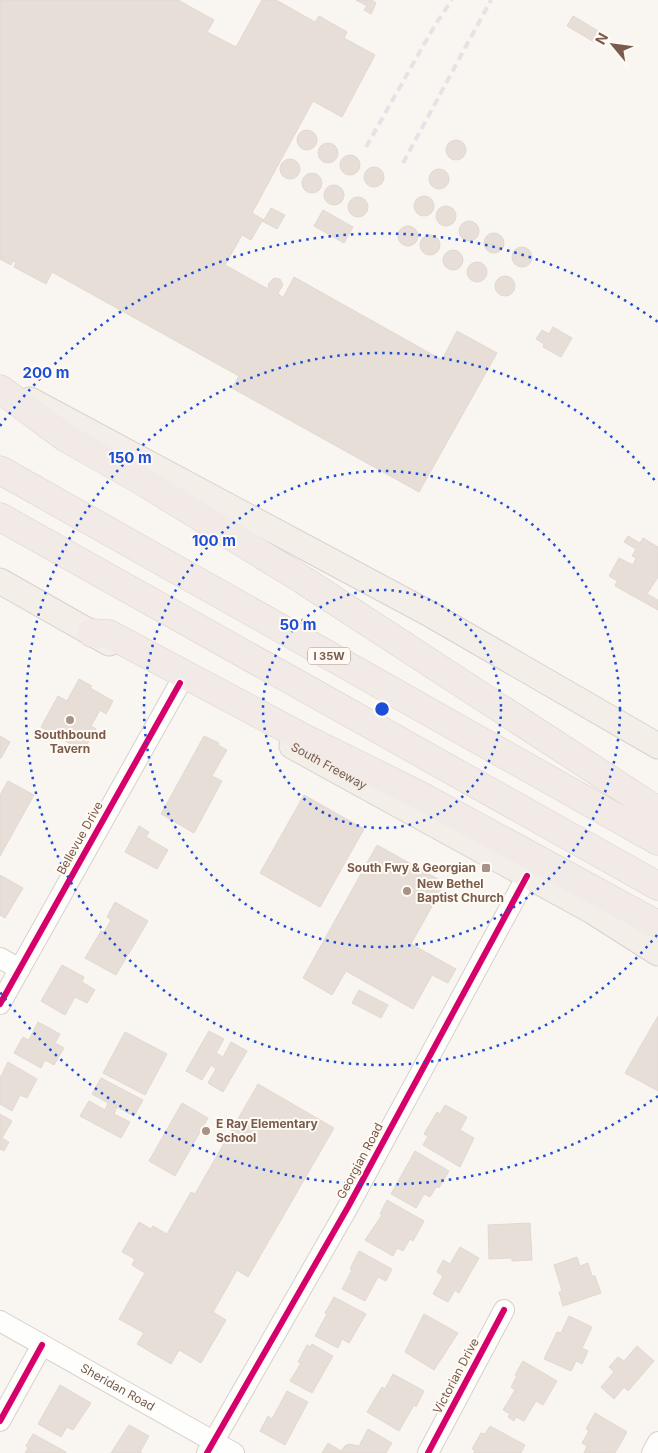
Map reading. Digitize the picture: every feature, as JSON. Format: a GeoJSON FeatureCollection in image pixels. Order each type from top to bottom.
{"type":"FeatureCollection","features":[{"type":"Feature","properties":{"kind":"highway"},"geometry":{"type":"LineString","coordinates":[[0,389],[66,438],[142,481],[303,580],[658,811]]}},
{"type":"Feature","properties":{"kind":"highway","name":"I 35W"},"geometry":{"type":"LineString","coordinates":[[0,470],[658,841]]}},
{"type":"Feature","properties":{"kind":"highway"},"geometry":{"type":"LineString","coordinates":[[0,517],[658,886]]}},
{"type":"Feature","properties":{"kind":"highway"},"geometry":{"type":"LineString","coordinates":[[92,633],[109,634],[304,738],[429,801],[658,925]]}},
{"type":"Feature","properties":{"kind":"main road"},"geometry":{"type":"LineString","coordinates":[[0,384],[428,613],[658,746]]}},
{"type":"Feature","properties":{"kind":"main road","name":"South Freeway"},"geometry":{"type":"LineString","coordinates":[[0,581],[592,911],[658,953]]}},
{"type":"Feature","properties":{"kind":"street","name":"Bellevue Drive"},"geometry":{"type":"LineString","coordinates":[[0,1004],[180,683]]}},
{"type":"Feature","properties":{"kind":"street","name":"Georgian Road"},"geometry":{"type":"LineString","coordinates":[[210,1447],[348,1207],[527,876]]}},
{"type":"Feature","properties":{"kind":"street"},"geometry":{"type":"LineString","coordinates":[[0,958],[20,969]]}},
{"type":"Feature","properties":{"kind":"street","name":"Victorian Drive"},"geometry":{"type":"LineString","coordinates":[[428,1453],[504,1310]]}},
{"type":"Feature","properties":{"kind":"street","name":"Sheridan Road"},"geometry":{"type":"LineString","coordinates":[[0,1321],[210,1447],[234,1453]]}},
{"type":"Feature","properties":{"kind":"street"},"geometry":{"type":"LineString","coordinates":[[0,1420],[42,1345]]}},
{"type":"Feature","properties":{"kind":"street"},"geometry":{"type":"LineString","coordinates":[[652,1453],[658,1442]]}},
{"type":"Feature","properties":{"kind":"building"},"geometry":{"type":"Polygon","coordinates":[[[0,0],[178,0],[214,20],[207,32],[236,47],[262,0],[276,0],[315,22],[319,16],[347,32],[344,38],[375,55],[342,117],[313,101],[252,213],[264,220],[271,208],[285,215],[277,229],[262,221],[251,240],[242,235],[225,265],[268,289],[269,283],[274,278],[280,279],[283,285],[278,293],[283,298],[294,277],[442,360],[457,331],[497,353],[419,492],[232,388],[239,376],[52,272],[46,284],[14,267],[16,262],[13,261],[11,265],[0,259],[0,0]]]}},
{"type":"Feature","properties":{"kind":"building"},"geometry":{"type":"Polygon","coordinates":[[[356,0],[372,0],[376,3],[371,14],[364,10],[367,6],[356,0]]]}},
{"type":"Feature","properties":{"kind":"building"},"geometry":{"type":"Polygon","coordinates":[[[573,16],[600,32],[594,42],[567,26],[573,16]]]}},
{"type":"Feature","properties":{"kind":"building"},"geometry":{"type":"Polygon","coordinates":[[[307,130],[314,133],[317,140],[314,147],[307,150],[300,147],[297,140],[300,133],[307,130]]]}},
{"type":"Feature","properties":{"kind":"building"},"geometry":{"type":"Polygon","coordinates":[[[456,140],[463,143],[466,150],[463,157],[456,160],[449,157],[446,150],[449,143],[456,140]]]}},
{"type":"Feature","properties":{"kind":"building"},"geometry":{"type":"Polygon","coordinates":[[[328,143],[335,146],[338,153],[335,160],[328,163],[321,160],[318,153],[321,146],[328,143]]]}},
{"type":"Feature","properties":{"kind":"building"},"geometry":{"type":"Polygon","coordinates":[[[350,155],[357,158],[360,165],[357,172],[350,175],[343,172],[340,165],[343,158],[350,155]]]}},
{"type":"Feature","properties":{"kind":"building"},"geometry":{"type":"Polygon","coordinates":[[[290,159],[297,162],[300,169],[297,176],[290,179],[283,176],[280,169],[283,162],[290,159]]]}},
{"type":"Feature","properties":{"kind":"building"},"geometry":{"type":"Polygon","coordinates":[[[374,167],[381,170],[384,177],[381,184],[374,187],[367,184],[364,177],[367,170],[374,167]]]}},
{"type":"Feature","properties":{"kind":"building"},"geometry":{"type":"Polygon","coordinates":[[[439,169],[446,172],[449,179],[446,186],[439,189],[432,186],[429,179],[432,172],[439,169]]]}},
{"type":"Feature","properties":{"kind":"building"},"geometry":{"type":"Polygon","coordinates":[[[312,173],[319,176],[322,183],[319,190],[312,193],[305,190],[302,183],[305,176],[312,173]]]}},
{"type":"Feature","properties":{"kind":"building"},"geometry":{"type":"Polygon","coordinates":[[[334,185],[341,188],[344,195],[341,202],[334,205],[327,202],[324,195],[327,188],[334,185]]]}},
{"type":"Feature","properties":{"kind":"building"},"geometry":{"type":"Polygon","coordinates":[[[424,196],[431,199],[434,206],[431,213],[424,216],[417,213],[414,206],[417,199],[424,196]]]}},
{"type":"Feature","properties":{"kind":"building"},"geometry":{"type":"Polygon","coordinates":[[[358,197],[365,200],[368,207],[365,214],[358,217],[351,214],[348,207],[351,200],[358,197]]]}},
{"type":"Feature","properties":{"kind":"building"},"geometry":{"type":"Polygon","coordinates":[[[446,206],[453,209],[456,216],[453,223],[446,226],[439,223],[436,216],[439,209],[446,206]]]}},
{"type":"Feature","properties":{"kind":"building"},"geometry":{"type":"Polygon","coordinates":[[[323,210],[353,227],[344,243],[314,226],[323,210]]]}},
{"type":"Feature","properties":{"kind":"building"},"geometry":{"type":"Polygon","coordinates":[[[469,221],[476,224],[479,231],[476,238],[469,241],[462,238],[459,231],[462,224],[469,221]]]}},
{"type":"Feature","properties":{"kind":"building"},"geometry":{"type":"Polygon","coordinates":[[[408,226],[415,229],[418,236],[415,243],[408,246],[401,243],[398,236],[401,229],[408,226]]]}},
{"type":"Feature","properties":{"kind":"building"},"geometry":{"type":"Polygon","coordinates":[[[494,233],[501,236],[504,243],[501,250],[494,253],[487,250],[484,243],[487,236],[494,233]]]}},
{"type":"Feature","properties":{"kind":"building"},"geometry":{"type":"Polygon","coordinates":[[[430,235],[437,238],[440,245],[437,252],[430,255],[423,252],[420,245],[423,238],[430,235]]]}},
{"type":"Feature","properties":{"kind":"building"},"geometry":{"type":"Polygon","coordinates":[[[522,247],[529,250],[532,257],[529,264],[522,267],[515,264],[512,257],[515,250],[522,247]]]}},
{"type":"Feature","properties":{"kind":"building"},"geometry":{"type":"Polygon","coordinates":[[[453,250],[460,253],[463,260],[460,267],[453,270],[446,267],[443,260],[446,253],[453,250]]]}},
{"type":"Feature","properties":{"kind":"building"},"geometry":{"type":"Polygon","coordinates":[[[477,262],[484,265],[487,272],[484,279],[477,282],[470,279],[467,272],[470,265],[477,262]]]}},
{"type":"Feature","properties":{"kind":"building"},"geometry":{"type":"Polygon","coordinates":[[[505,276],[512,279],[515,286],[512,293],[505,296],[498,293],[495,286],[498,279],[505,276]]]}},
{"type":"Feature","properties":{"kind":"building"},"geometry":{"type":"Polygon","coordinates":[[[553,327],[572,338],[561,357],[543,347],[544,344],[536,339],[542,330],[549,334],[553,327]]]}},
{"type":"Feature","properties":{"kind":"building"},"geometry":{"type":"Polygon","coordinates":[[[628,536],[640,543],[643,538],[658,547],[658,577],[647,594],[658,600],[658,610],[615,586],[617,581],[609,576],[619,558],[633,565],[636,558],[632,556],[636,549],[624,542],[628,536]]]}},
{"type":"Feature","properties":{"kind":"building","name":"Southbound Tavern"},"geometry":{"type":"Polygon","coordinates":[[[79,679],[92,686],[90,688],[113,701],[106,714],[100,710],[91,726],[96,729],[83,751],[41,727],[58,696],[67,701],[79,679]]]}},
{"type":"Feature","properties":{"kind":"building"},"geometry":{"type":"Polygon","coordinates":[[[0,736],[10,742],[1,758],[0,758],[0,736]]]}},
{"type":"Feature","properties":{"kind":"building"},"geometry":{"type":"Polygon","coordinates":[[[204,736],[219,743],[218,745],[227,750],[212,776],[222,781],[194,833],[161,814],[204,736]]]}},
{"type":"Feature","properties":{"kind":"building"},"geometry":{"type":"Polygon","coordinates":[[[8,781],[34,795],[0,856],[0,795],[8,781]]]}},
{"type":"Feature","properties":{"kind":"building"},"geometry":{"type":"Polygon","coordinates":[[[304,795],[364,829],[320,907],[260,873],[304,795]]]}},
{"type":"Feature","properties":{"kind":"building"},"geometry":{"type":"Polygon","coordinates":[[[139,826],[149,832],[146,837],[168,850],[157,869],[125,852],[139,826]]]}},
{"type":"Feature","properties":{"kind":"building"},"geometry":{"type":"Polygon","coordinates":[[[377,845],[445,883],[411,944],[456,969],[448,983],[432,975],[413,1009],[346,971],[332,995],[303,978],[377,845]]]}},
{"type":"Feature","properties":{"kind":"building"},"geometry":{"type":"Polygon","coordinates":[[[0,875],[23,888],[5,918],[0,915],[0,875]]]}},
{"type":"Feature","properties":{"kind":"building"},"geometry":{"type":"Polygon","coordinates":[[[115,902],[148,921],[116,975],[85,958],[101,931],[104,932],[111,920],[107,917],[115,902]]]}},
{"type":"Feature","properties":{"kind":"building"},"geometry":{"type":"Polygon","coordinates":[[[62,965],[84,977],[82,982],[95,990],[87,1003],[75,997],[65,1015],[41,1001],[62,965]]]}},
{"type":"Feature","properties":{"kind":"building"},"geometry":{"type":"Polygon","coordinates":[[[359,990],[388,1005],[381,1018],[352,1003],[359,990]]]}},
{"type":"Feature","properties":{"kind":"building"},"geometry":{"type":"Polygon","coordinates":[[[658,1016],[658,1091],[625,1073],[658,1016]]]}},
{"type":"Feature","properties":{"kind":"building"},"geometry":{"type":"Polygon","coordinates":[[[38,1022],[60,1034],[55,1043],[64,1048],[54,1065],[45,1060],[41,1068],[14,1053],[23,1037],[29,1040],[38,1022]]]}},
{"type":"Feature","properties":{"kind":"building"},"geometry":{"type":"Polygon","coordinates":[[[209,1031],[224,1039],[216,1053],[223,1057],[231,1042],[247,1051],[223,1092],[208,1083],[216,1069],[211,1065],[202,1080],[186,1071],[209,1031]]]}},
{"type":"Feature","properties":{"kind":"building"},"geometry":{"type":"Polygon","coordinates":[[[125,1032],[167,1054],[145,1095],[103,1073],[125,1032]]]}},
{"type":"Feature","properties":{"kind":"building"},"geometry":{"type":"Polygon","coordinates":[[[8,1062],[37,1079],[27,1098],[20,1095],[12,1111],[0,1104],[0,1078],[8,1062]]]}},
{"type":"Feature","properties":{"kind":"building"},"geometry":{"type":"Polygon","coordinates":[[[101,1078],[143,1100],[134,1116],[117,1107],[114,1114],[130,1122],[121,1138],[80,1116],[89,1101],[105,1110],[108,1103],[92,1094],[101,1078]]]}},
{"type":"Feature","properties":{"kind":"building"},"geometry":{"type":"Polygon","coordinates":[[[258,1084],[334,1128],[248,1277],[237,1270],[213,1312],[226,1320],[201,1363],[179,1350],[171,1364],[137,1344],[144,1333],[119,1319],[145,1273],[132,1265],[135,1259],[122,1252],[139,1222],[151,1229],[153,1226],[167,1234],[191,1192],[195,1194],[258,1084]]]}},
{"type":"Feature","properties":{"kind":"building"},"geometry":{"type":"Polygon","coordinates":[[[182,1103],[208,1118],[175,1176],[149,1161],[182,1103]]]}},
{"type":"Feature","properties":{"kind":"building"},"geometry":{"type":"Polygon","coordinates":[[[445,1105],[467,1117],[460,1130],[474,1138],[460,1167],[423,1145],[428,1136],[424,1134],[437,1112],[440,1114],[445,1105]]]}},
{"type":"Feature","properties":{"kind":"building"},"geometry":{"type":"Polygon","coordinates":[[[0,1114],[12,1121],[2,1138],[9,1142],[4,1151],[0,1149],[0,1114]]]}},
{"type":"Feature","properties":{"kind":"building"},"geometry":{"type":"Polygon","coordinates":[[[415,1151],[449,1171],[439,1188],[437,1186],[430,1197],[424,1194],[416,1208],[391,1194],[415,1151]]]}},
{"type":"Feature","properties":{"kind":"building"},"geometry":{"type":"Polygon","coordinates":[[[387,1200],[424,1221],[413,1241],[410,1239],[403,1251],[397,1248],[393,1256],[365,1240],[382,1215],[380,1214],[387,1200]]]}},
{"type":"Feature","properties":{"kind":"building"},"geometry":{"type":"Polygon","coordinates":[[[530,1223],[532,1260],[512,1261],[512,1258],[489,1259],[488,1225],[530,1223]]]}},
{"type":"Feature","properties":{"kind":"building"},"geometry":{"type":"Polygon","coordinates":[[[460,1247],[479,1258],[459,1293],[455,1290],[448,1302],[433,1294],[443,1276],[437,1272],[443,1260],[450,1264],[460,1247]]]}},
{"type":"Feature","properties":{"kind":"building"},"geometry":{"type":"Polygon","coordinates":[[[359,1251],[392,1269],[386,1281],[378,1277],[365,1301],[342,1289],[359,1251]]]}},
{"type":"Feature","properties":{"kind":"building"},"geometry":{"type":"Polygon","coordinates":[[[577,1257],[580,1266],[588,1263],[601,1293],[563,1306],[559,1292],[562,1291],[554,1265],[577,1257]]]}},
{"type":"Feature","properties":{"kind":"building"},"geometry":{"type":"Polygon","coordinates":[[[334,1297],[366,1314],[349,1343],[342,1339],[338,1348],[315,1336],[334,1297]]]}},
{"type":"Feature","properties":{"kind":"building"},"geometry":{"type":"Polygon","coordinates":[[[424,1314],[458,1333],[434,1370],[405,1352],[424,1314]]]}},
{"type":"Feature","properties":{"kind":"building"},"geometry":{"type":"Polygon","coordinates":[[[569,1316],[592,1327],[582,1348],[588,1351],[582,1364],[576,1361],[571,1371],[544,1359],[557,1332],[561,1333],[569,1316]]]}},
{"type":"Feature","properties":{"kind":"building"},"geometry":{"type":"Polygon","coordinates":[[[312,1344],[333,1356],[312,1393],[290,1381],[301,1363],[298,1362],[307,1345],[311,1347],[312,1344]]]}},
{"type":"Feature","properties":{"kind":"building"},"geometry":{"type":"Polygon","coordinates":[[[637,1346],[654,1361],[628,1391],[624,1387],[614,1399],[601,1387],[614,1372],[609,1367],[618,1357],[624,1361],[637,1346]]]}},
{"type":"Feature","properties":{"kind":"building"},"geometry":{"type":"Polygon","coordinates":[[[523,1361],[557,1381],[543,1405],[536,1401],[524,1421],[516,1417],[514,1421],[508,1417],[510,1414],[503,1410],[515,1390],[511,1387],[523,1361]]]}},
{"type":"Feature","properties":{"kind":"building"},"geometry":{"type":"Polygon","coordinates":[[[393,1374],[424,1391],[416,1407],[414,1405],[399,1431],[367,1412],[382,1387],[385,1389],[393,1374]]]}},
{"type":"Feature","properties":{"kind":"building"},"geometry":{"type":"Polygon","coordinates":[[[60,1385],[91,1403],[73,1430],[67,1427],[61,1437],[38,1424],[60,1385]]]}},
{"type":"Feature","properties":{"kind":"building"},"geometry":{"type":"Polygon","coordinates":[[[287,1391],[308,1402],[285,1445],[260,1431],[268,1416],[272,1419],[287,1391]]]}},
{"type":"Feature","properties":{"kind":"building"},"geometry":{"type":"Polygon","coordinates":[[[595,1413],[627,1432],[615,1453],[584,1453],[587,1446],[582,1443],[589,1431],[586,1429],[595,1413]]]}},
{"type":"Feature","properties":{"kind":"building"},"geometry":{"type":"Polygon","coordinates":[[[129,1425],[149,1436],[140,1452],[142,1453],[111,1453],[129,1425]]]}},
{"type":"Feature","properties":{"kind":"building"},"geometry":{"type":"Polygon","coordinates":[[[490,1426],[525,1445],[521,1453],[474,1453],[475,1450],[472,1449],[481,1433],[485,1434],[490,1426]]]}},
{"type":"Feature","properties":{"kind":"building"},"geometry":{"type":"Polygon","coordinates":[[[368,1429],[392,1443],[386,1453],[322,1453],[328,1443],[341,1451],[349,1444],[359,1446],[368,1429]]]}},
{"type":"Feature","properties":{"kind":"building"},"geometry":{"type":"Polygon","coordinates":[[[33,1434],[66,1452],[25,1453],[28,1448],[26,1446],[33,1434]]]}},
{"type":"Feature","properties":{"kind":"railway"},"geometry":{"type":"LineString","coordinates":[[366,147],[435,25],[452,0]]}},
{"type":"Feature","properties":{"kind":"railway"},"geometry":{"type":"LineString","coordinates":[[403,163],[491,0]]}},
{"type":"Feature","properties":{"kind":"cycle path"},"geometry":{"type":"LineString","coordinates":[[0,1004],[180,683]]}},
{"type":"Feature","properties":{"kind":"cycle path"},"geometry":{"type":"LineString","coordinates":[[207,1453],[348,1207],[527,876]]}},
{"type":"Feature","properties":{"kind":"cycle path"},"geometry":{"type":"LineString","coordinates":[[428,1453],[504,1310]]}},
{"type":"Feature","properties":{"kind":"cycle path"},"geometry":{"type":"LineString","coordinates":[[0,1421],[42,1345]]}},
{"type":"Feature","properties":{"kind":"place","name":"Southbound Tavern"},"geometry":{"type":"Point","coordinates":[70,720]}},
{"type":"Feature","properties":{"kind":"place","name":"South Fwy & Georgian"},"geometry":{"type":"Point","coordinates":[486,868]}},
{"type":"Feature","properties":{"kind":"place","name":"New Bethel Baptist Church"},"geometry":{"type":"Point","coordinates":[407,891]}},
{"type":"Feature","properties":{"kind":"place","name":"E Ray Elementary School"},"geometry":{"type":"Point","coordinates":[206,1131]}}]}
